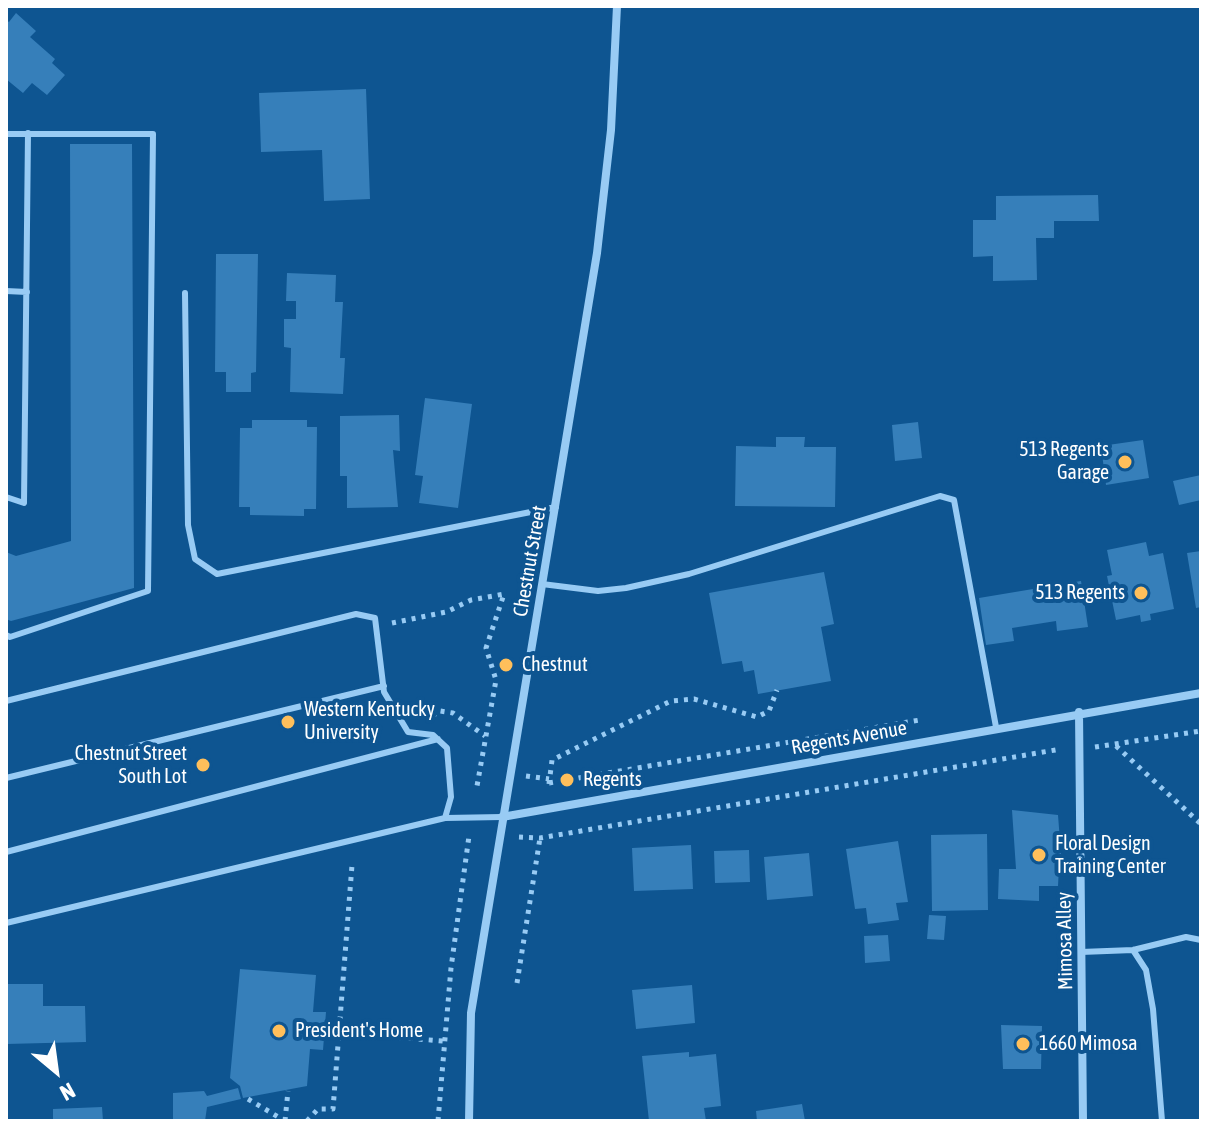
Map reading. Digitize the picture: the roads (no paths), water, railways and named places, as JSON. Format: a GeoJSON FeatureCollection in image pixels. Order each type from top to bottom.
{"type":"FeatureCollection","features":[{"type":"Feature","properties":{"kind":"street","name":"Chestnut Street"},"geometry":{"type":"LineString","coordinates":[[469,1121],[471,1013],[597,253],[611,130],[617,6]]}},
{"type":"Feature","properties":{"kind":"street","name":"Regents Avenue"},"geometry":{"type":"LineString","coordinates":[[502,817],[1079,712],[1201,693]]}},
{"type":"Feature","properties":{"kind":"street","name":"Mimosa Alley"},"geometry":{"type":"LineString","coordinates":[[1079,712],[1083,1121]]}},
{"type":"Feature","properties":{"kind":"lane"},"geometry":{"type":"LineString","coordinates":[[6,497],[24,503],[28,133]]}},
{"type":"Feature","properties":{"kind":"lane"},"geometry":{"type":"LineString","coordinates":[[6,134],[153,134],[148,591],[10,637],[6,635]]}},
{"type":"Feature","properties":{"kind":"lane"},"geometry":{"type":"LineString","coordinates":[[6,291],[27,292]]}},
{"type":"Feature","properties":{"kind":"lane"},"geometry":{"type":"LineString","coordinates":[[185,293],[188,525],[195,559],[217,574],[556,507]]}},
{"type":"Feature","properties":{"kind":"lane"},"geometry":{"type":"LineString","coordinates":[[542,584],[598,591],[626,588],[689,574],[940,496],[954,500],[959,515],[970,601],[996,727]]}},
{"type":"Feature","properties":{"kind":"lane"},"geometry":{"type":"LineString","coordinates":[[6,701],[356,614],[375,618],[384,686],[408,732],[433,735],[447,748],[451,797],[445,818]]}},
{"type":"Feature","properties":{"kind":"lane"},"geometry":{"type":"LineString","coordinates":[[6,778],[384,686]]}},
{"type":"Feature","properties":{"kind":"lane"},"geometry":{"type":"LineString","coordinates":[[6,852],[438,739]]}},
{"type":"Feature","properties":{"kind":"lane"},"geometry":{"type":"LineString","coordinates":[[6,923],[445,818],[502,817]]}},
{"type":"Feature","properties":{"kind":"lane"},"geometry":{"type":"LineString","coordinates":[[1081,952],[1133,950],[1186,937],[1201,940]]}},
{"type":"Feature","properties":{"kind":"lane"},"geometry":{"type":"LineString","coordinates":[[1133,950],[1146,970],[1153,1009],[1162,1121]]}},
{"type":"Feature","properties":{"kind":"place","name":"513 Regents Garage"},"geometry":{"type":"Point","coordinates":[1125,462]}},
{"type":"Feature","properties":{"kind":"place","name":"513 Regents"},"geometry":{"type":"Point","coordinates":[1141,593]}},
{"type":"Feature","properties":{"kind":"place","name":"Chestnut"},"geometry":{"type":"Point","coordinates":[506,665]}},
{"type":"Feature","properties":{"kind":"place","name":"Western Kentucky University"},"geometry":{"type":"Point","coordinates":[288,722]}},
{"type":"Feature","properties":{"kind":"place","name":"Chestnut Street South Lot"},"geometry":{"type":"Point","coordinates":[203,765]}},
{"type":"Feature","properties":{"kind":"place","name":"Regents"},"geometry":{"type":"Point","coordinates":[567,780]}},
{"type":"Feature","properties":{"kind":"place","name":"Floral Design Training Center"},"geometry":{"type":"Point","coordinates":[1039,855]}},
{"type":"Feature","properties":{"kind":"place","name":"President's Home"},"geometry":{"type":"Point","coordinates":[279,1031]}},
{"type":"Feature","properties":{"kind":"place","name":"1660 Mimosa"},"geometry":{"type":"Point","coordinates":[1023,1044]}}]}
